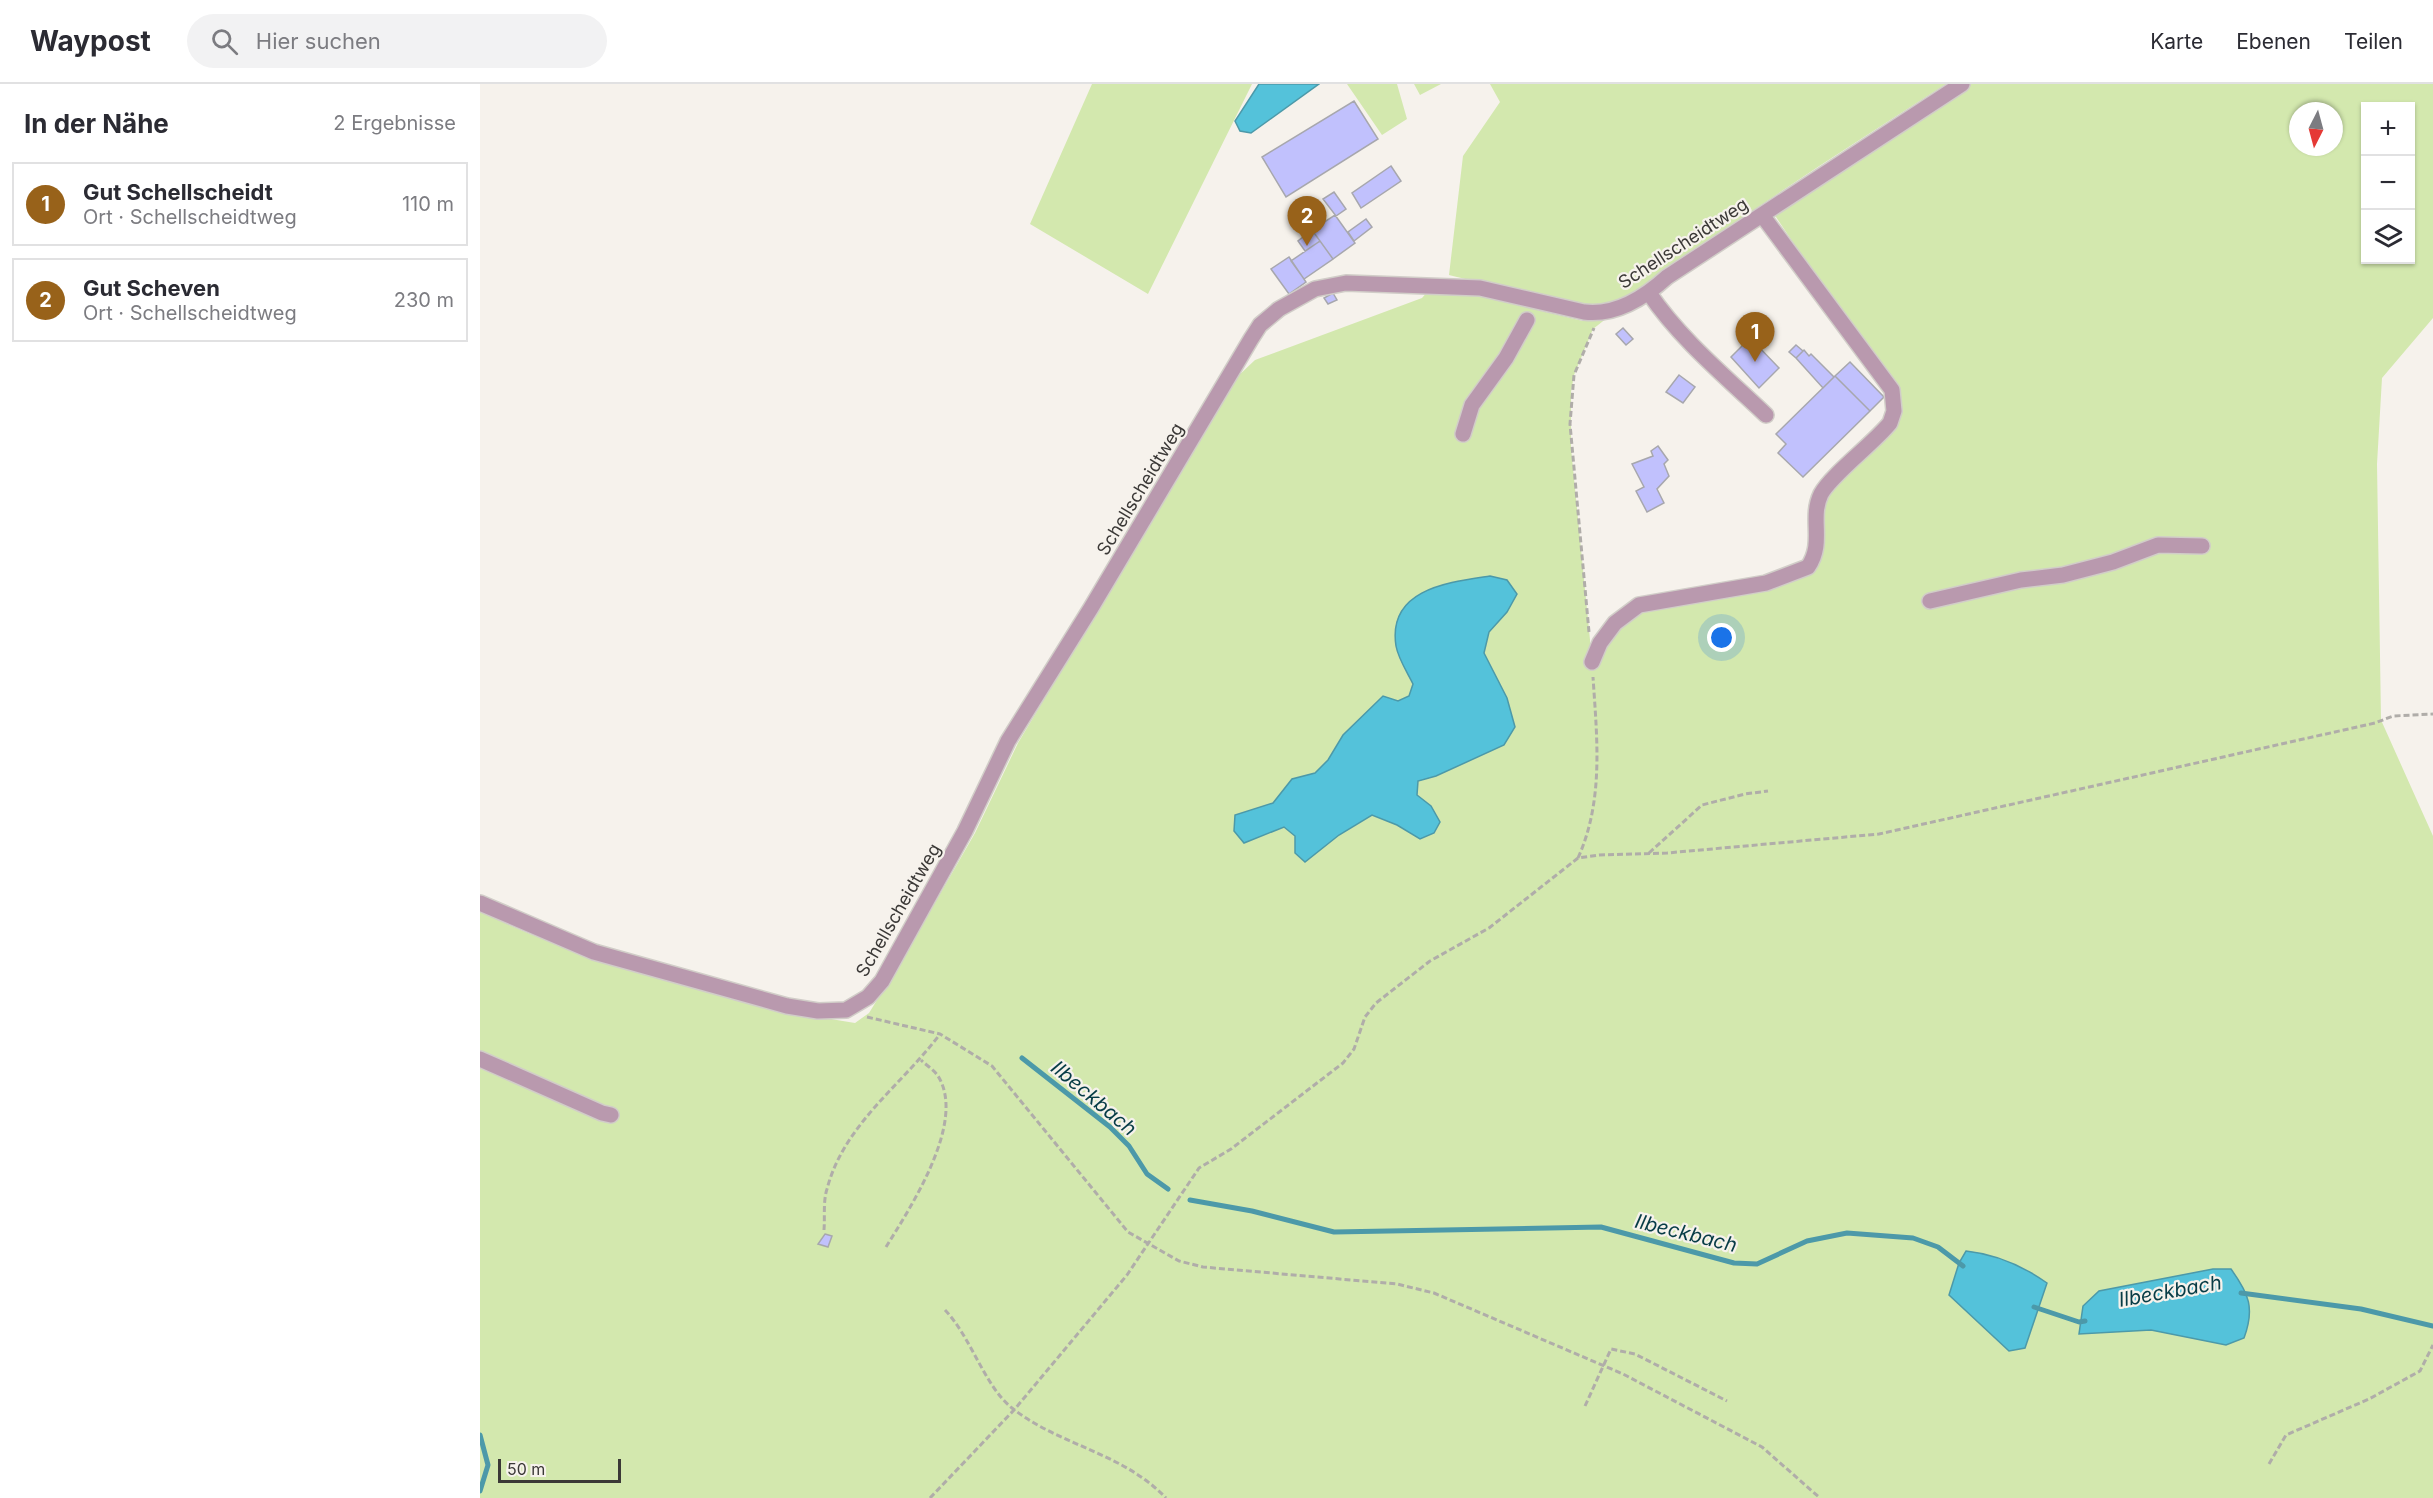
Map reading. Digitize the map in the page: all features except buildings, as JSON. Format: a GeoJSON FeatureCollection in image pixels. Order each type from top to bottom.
{"type":"FeatureCollection","features":[{"type":"Feature","properties":{"kind":"street","name":"Schellscheidtweg"},"geometry":{"type":"LineString","coordinates":[[855,1006],[868,997],[882,981],[965,831],[1008,741],[1091,608],[1256,332],[1267,318],[1316,290],[1346,283],[1480,288],[1598,314],[1649,293],[1667,277],[1962,84]]}},
{"type":"Feature","properties":{"kind":"street"},"geometry":{"type":"LineString","coordinates":[[1592,662],[1600,643],[1615,623],[1639,605],[1766,583],[1808,567],[1818,547],[1816,517],[1821,494],[1890,423],[1894,411],[1892,390],[1762,215]]}},
{"type":"Feature","properties":{"kind":"street"},"geometry":{"type":"LineString","coordinates":[[1649,293],[1659,308],[1710,362],[1766,415]]}},
{"type":"Feature","properties":{"kind":"street"},"geometry":{"type":"LineString","coordinates":[[1463,434],[1472,405],[1506,358],[1527,320]]}},
{"type":"Feature","properties":{"kind":"street"},"geometry":{"type":"LineString","coordinates":[[1930,601],[2021,580],[2063,575],[2113,562],[2158,545],[2202,546]]}},
{"type":"Feature","properties":{"kind":"street"},"geometry":{"type":"LineString","coordinates":[[480,903],[594,952],[775,1002],[818,1011],[846,1010],[855,1006]]}},
{"type":"Feature","properties":{"kind":"street"},"geometry":{"type":"LineString","coordinates":[[480,1059],[611,1115]]}},
{"type":"Feature","properties":{"kind":"path"},"geometry":{"type":"LineString","coordinates":[[1578,858],[1589,825],[1599,763],[1570,424],[1574,375],[1598,314]]}},
{"type":"Feature","properties":{"kind":"path"},"geometry":{"type":"LineString","coordinates":[[930,1498],[1014,1410],[1127,1275],[1184,1187],[1200,1168],[1231,1149],[1351,1055],[1365,1017],[1376,1003],[1430,961],[1489,928],[1578,858],[1879,834],[2375,723],[2392,716],[2433,714]]}},
{"type":"Feature","properties":{"kind":"path"},"geometry":{"type":"LineString","coordinates":[[1647,854],[1702,805],[1745,794],[1768,791]]}},
{"type":"Feature","properties":{"kind":"path"},"geometry":{"type":"LineString","coordinates":[[855,1006],[861,1015],[940,1034],[992,1066],[1128,1232],[1148,1245],[1190,1265],[1397,1284],[1434,1293],[1603,1365],[1762,1447],[1820,1498]]}},
{"type":"Feature","properties":{"kind":"path"},"geometry":{"type":"LineString","coordinates":[[824,1230],[826,1191],[835,1164],[867,1113],[921,1060],[940,1034]]}},
{"type":"Feature","properties":{"kind":"path"},"geometry":{"type":"LineString","coordinates":[[886,1247],[932,1166],[943,1139],[943,1096],[938,1076],[921,1060]]}},
{"type":"Feature","properties":{"kind":"path"},"geometry":{"type":"LineString","coordinates":[[945,1310],[957,1322],[983,1369],[1014,1410],[1049,1431],[1118,1461],[1156,1488],[1166,1498]]}},
{"type":"Feature","properties":{"kind":"path"},"geometry":{"type":"LineString","coordinates":[[2269,1464],[2286,1436],[2369,1399],[2420,1371],[2433,1345]]}},
{"type":"Feature","properties":{"kind":"path"},"geometry":{"type":"LineString","coordinates":[[1585,1406],[1611,1348],[1635,1354],[1727,1401]]}},
{"type":"Feature","properties":{"kind":"green space"},"geometry":{"type":"Polygon","coordinates":[[[1092,84],[1252,84],[1148,294],[1030,224],[1092,84]]]}},
{"type":"Feature","properties":{"kind":"green space"},"geometry":{"type":"Polygon","coordinates":[[[1347,84],[1397,84],[1407,119],[1382,135],[1347,84]]]}},
{"type":"Feature","properties":{"kind":"green space"},"geometry":{"type":"Polygon","coordinates":[[[1414,84],[1441,84],[1420,95],[1414,84]]]}},
{"type":"Feature","properties":{"kind":"green space"},"geometry":{"type":"Polygon","coordinates":[[[1490,84],[1946,84],[1767,201],[1644,289],[1613,304],[1596,305],[1531,296],[1449,275],[1463,156],[1500,102],[1490,84]]]}},
{"type":"Feature","properties":{"kind":"green space"},"geometry":{"type":"Polygon","coordinates":[[[1970,84],[2433,84],[2433,318],[2382,378],[2377,464],[2381,720],[2433,836],[2433,1498],[480,1498],[480,911],[532,935],[613,963],[775,1007],[855,1023],[869,1013],[905,955],[975,833],[1018,743],[1237,377],[1255,360],[1422,298],[1429,290],[1479,296],[1583,321],[1607,318],[1593,329],[1574,375],[1571,392],[1571,448],[1592,660],[1626,612],[1808,567],[1821,494],[1890,423],[1892,390],[1774,214],[1970,84]]]}},
{"type":"Feature","properties":{"kind":"water"},"geometry":{"type":"Polygon","coordinates":[[[1259,84],[1319,84],[1251,133],[1240,131],[1235,121],[1259,84]]]}},
{"type":"Feature","properties":{"kind":"water"},"geometry":{"type":"Polygon","coordinates":[[[1490,576],[1507,580],[1517,594],[1507,612],[1489,632],[1484,653],[1507,698],[1515,727],[1504,745],[1436,776],[1418,781],[1417,795],[1431,806],[1440,822],[1434,833],[1420,839],[1397,825],[1372,815],[1339,835],[1305,862],[1295,853],[1295,836],[1284,827],[1244,843],[1234,831],[1235,815],[1273,803],[1292,779],[1315,773],[1328,760],[1343,735],[1383,696],[1398,701],[1409,696],[1413,684],[1396,646],[1396,627],[1401,611],[1412,600],[1441,585],[1490,576]]]}},
{"type":"Feature","properties":{"kind":"water"},"geometry":{"type":"Polygon","coordinates":[[[1966,1251],[2008,1262],[2047,1283],[2025,1348],[2009,1351],[1949,1295],[1959,1263],[1966,1251]]]}},
{"type":"Feature","properties":{"kind":"water"},"geometry":{"type":"Polygon","coordinates":[[[2213,1269],[2231,1269],[2246,1294],[2249,1318],[2244,1338],[2226,1345],[2151,1330],[2079,1334],[2083,1306],[2099,1291],[2213,1269]]]}},
{"type":"Feature","properties":{"kind":"waterway","name":"Ilbeckbach"},"geometry":{"type":"LineString","coordinates":[[1022,1058],[1110,1127],[1129,1146],[1147,1174],[1168,1189]]}},
{"type":"Feature","properties":{"kind":"waterway","name":"Ilbeckbach"},"geometry":{"type":"LineString","coordinates":[[1190,1200],[1252,1211],[1334,1232],[1601,1227],[1734,1263],[1757,1264],[1807,1241],[1847,1233],[1913,1238],[1938,1247],[1963,1266]]}},
{"type":"Feature","properties":{"kind":"waterway","name":"Ilbeckbach"},"geometry":{"type":"LineString","coordinates":[[2241,1293],[2361,1309],[2433,1326]]}},
{"type":"Feature","properties":{"kind":"waterway","name":"Ilbeckbach"},"geometry":{"type":"LineString","coordinates":[[2034,1307],[2079,1322],[2085,1321]]}},
{"type":"Feature","properties":{"kind":"waterway"},"geometry":{"type":"LineString","coordinates":[[480,1435],[488,1465],[480,1491]]}},
{"type":"Feature","properties":{"kind":"place","name":"Gut Scheven"},"geometry":{"type":"Point","coordinates":[1307,246]}},
{"type":"Feature","properties":{"kind":"place","name":"Gut Schellscheidt"},"geometry":{"type":"Point","coordinates":[1755,362]}}]}
